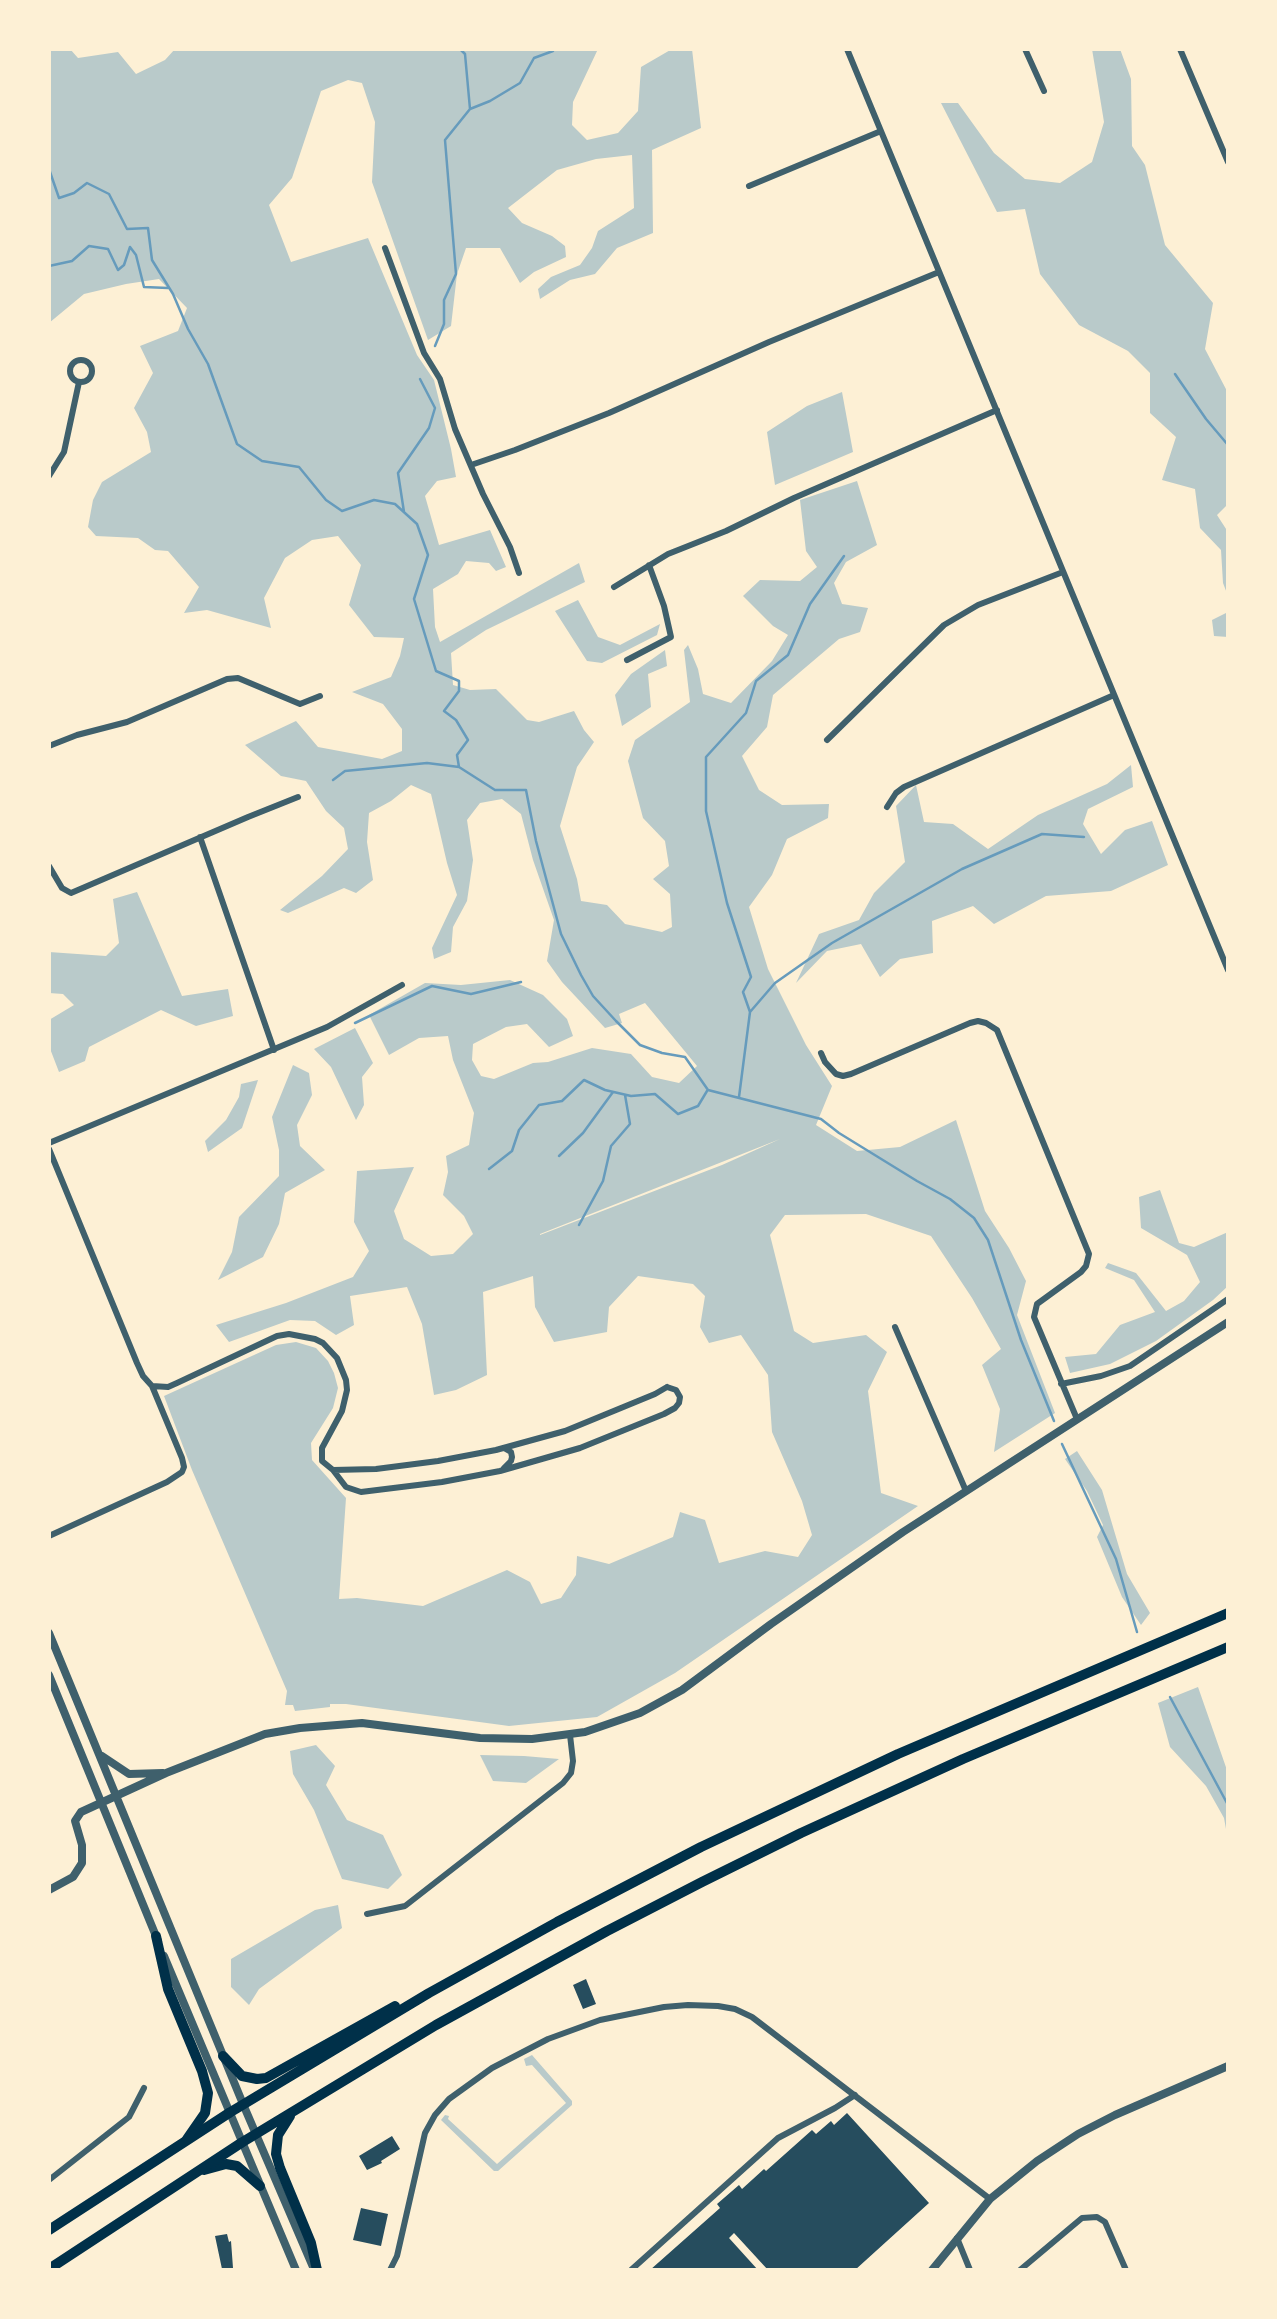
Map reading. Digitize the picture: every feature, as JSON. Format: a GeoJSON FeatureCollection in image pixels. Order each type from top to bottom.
{"type":"FeatureCollection","features":[{"type":"Feature","properties":{"kind":"highway"},"geometry":{"type":"LineString","coordinates":[[49,2230],[243,2104],[445,1984],[621,1888],[782,1807],[1013,1703],[1228,1613]]}},
{"type":"Feature","properties":{"kind":"highway"},"geometry":{"type":"LineString","coordinates":[[49,2269],[296,2109],[436,2025],[607,1931],[802,1833],[963,1759],[1228,1647]]}},
{"type":"Feature","properties":{"kind":"highway"},"geometry":{"type":"LineString","coordinates":[[156,1937],[168,1989],[202,2071],[208,2093],[205,2113],[186,2141]]}},
{"type":"Feature","properties":{"kind":"highway"},"geometry":{"type":"LineString","coordinates":[[223,2056],[242,2076],[265,2078],[292,2065],[376,2014],[445,1984]]}},
{"type":"Feature","properties":{"kind":"highway"},"geometry":{"type":"LineString","coordinates":[[296,2109],[278,2135],[276,2154],[311,2243],[315,2270]]}},
{"type":"Feature","properties":{"kind":"highway"},"geometry":{"type":"LineString","coordinates":[[188,2177],[226,2164],[242,2169],[260,2186]]}},
{"type":"Feature","properties":{"kind":"street"},"geometry":{"type":"LineString","coordinates":[[847,49],[1228,970]]}},
{"type":"Feature","properties":{"kind":"street"},"geometry":{"type":"LineString","coordinates":[[1025,49],[1044,91]]}},
{"type":"Feature","properties":{"kind":"street"},"geometry":{"type":"LineString","coordinates":[[1180,49],[1228,162]]}},
{"type":"Feature","properties":{"kind":"street"},"geometry":{"type":"LineString","coordinates":[[750,186],[881,131]]}},
{"type":"Feature","properties":{"kind":"street"},"geometry":{"type":"LineString","coordinates":[[385,247],[424,353],[440,379],[455,429],[510,547],[519,573]]}},
{"type":"Feature","properties":{"kind":"street"},"geometry":{"type":"LineString","coordinates":[[471,465],[609,413],[769,342],[939,272]]}},
{"type":"Feature","properties":{"kind":"street"},"geometry":{"type":"LineString","coordinates":[[49,476],[64,452],[79,382]]}},
{"type":"Feature","properties":{"kind":"street"},"geometry":{"type":"LineString","coordinates":[[614,587],[668,554],[726,531],[806,492],[997,410]]}},
{"type":"Feature","properties":{"kind":"street"},"geometry":{"type":"LineString","coordinates":[[628,660],[671,638],[664,606],[649,565]]}},
{"type":"Feature","properties":{"kind":"street"},"geometry":{"type":"LineString","coordinates":[[827,740],[944,625],[978,606],[1063,572]]}},
{"type":"Feature","properties":{"kind":"street"},"geometry":{"type":"LineString","coordinates":[[49,746],[77,735],[127,722],[227,679],[238,678],[300,704],[320,696]]}},
{"type":"Feature","properties":{"kind":"street"},"geometry":{"type":"LineString","coordinates":[[887,807],[896,793],[904,787],[1114,695]]}},
{"type":"Feature","properties":{"kind":"street"},"geometry":{"type":"LineString","coordinates":[[49,866],[62,888],[71,892],[80,890],[298,797]]}},
{"type":"Feature","properties":{"kind":"street"},"geometry":{"type":"LineString","coordinates":[[200,837],[274,1050]]}},
{"type":"Feature","properties":{"kind":"street"},"geometry":{"type":"LineString","coordinates":[[49,1143],[338,1022],[402,985]]}},
{"type":"Feature","properties":{"kind":"street"},"geometry":{"type":"LineString","coordinates":[[821,1053],[836,1074],[851,1074],[970,1023],[986,1023],[997,1030],[1089,1254],[1086,1266],[1081,1272],[1037,1304],[1034,1317],[1077,1419]]}},
{"type":"Feature","properties":{"kind":"street"},"geometry":{"type":"LineString","coordinates":[[49,1149],[137,1363],[152,1386],[184,1467],[182,1472],[167,1482],[49,1536]]}},
{"type":"Feature","properties":{"kind":"street"},"geometry":{"type":"LineString","coordinates":[[1061,1384],[1101,1376],[1130,1366],[1228,1299]]}},
{"type":"Feature","properties":{"kind":"street"},"geometry":{"type":"LineString","coordinates":[[49,1890],[66,1882],[79,1870],[82,1863],[83,1854],[76,1816],[166,1773],[265,1734],[340,1723],[505,1739],[532,1739],[570,1735],[621,1721],[663,1701],[843,1573],[1228,1322]]}},
{"type":"Feature","properties":{"kind":"street"},"geometry":{"type":"LineString","coordinates":[[895,1327],[966,1491]]}},
{"type":"Feature","properties":{"kind":"street"},"geometry":{"type":"LineString","coordinates":[[152,1386],[168,1387],[277,1336],[289,1334],[323,1343],[337,1358],[346,1380],[346,1399],[321,1448],[322,1461],[334,1470],[346,1487],[361,1492],[442,1482],[551,1458],[603,1440],[675,1408],[680,1397],[676,1391],[667,1387],[565,1431],[504,1448],[438,1461],[376,1469],[334,1470]]}},
{"type":"Feature","properties":{"kind":"street"},"geometry":{"type":"LineString","coordinates":[[500,1471],[512,1461],[510,1452],[504,1448]]}},
{"type":"Feature","properties":{"kind":"street"},"geometry":{"type":"LineString","coordinates":[[49,1633],[243,2104],[315,2270]]}},
{"type":"Feature","properties":{"kind":"street"},"geometry":{"type":"LineString","coordinates":[[49,1675],[241,2143],[296,2270]]}},
{"type":"Feature","properties":{"kind":"street"},"geometry":{"type":"LineString","coordinates":[[368,1914],[405,1906],[563,1783],[571,1773],[573,1761],[570,1735]]}},
{"type":"Feature","properties":{"kind":"street"},"geometry":{"type":"LineString","coordinates":[[100,1754],[120,1770],[130,1774],[166,1773]]}},
{"type":"Feature","properties":{"kind":"street"},"geometry":{"type":"LineString","coordinates":[[390,2270],[397,2256],[425,2133],[449,2099],[518,2053],[574,2029],[633,2012],[688,2005],[734,2009],[752,2017],[990,2199]]}},
{"type":"Feature","properties":{"kind":"street"},"geometry":{"type":"LineString","coordinates":[[933,2270],[990,2199],[1037,2161],[1078,2134],[1115,2115],[1228,2066]]}},
{"type":"Feature","properties":{"kind":"street"},"geometry":{"type":"LineString","coordinates":[[49,2180],[129,2117],[144,2088]]}},
{"type":"Feature","properties":{"kind":"street"},"geometry":{"type":"LineString","coordinates":[[631,2270],[778,2138],[835,2109],[855,2095]]}},
{"type":"Feature","properties":{"kind":"street"},"geometry":{"type":"LineString","coordinates":[[1020,2270],[1082,2218],[1097,2217],[1105,2222],[1126,2270]]}},
{"type":"Feature","properties":{"kind":"street"},"geometry":{"type":"LineString","coordinates":[[957,2238],[970,2270]]}},
{"type":"Feature","properties":{"kind":"shaded area"},"geometry":{"type":"Polygon","coordinates":[[[49,49],[70,49],[78,58],[118,52],[136,74],[165,60],[175,49],[598,49],[573,102],[572,125],[587,140],[618,133],[638,111],[641,67],[672,49],[692,49],[701,128],[652,150],[653,233],[617,248],[595,274],[570,280],[540,299],[538,289],[551,277],[580,265],[592,248],[598,231],[634,208],[632,155],[596,159],[557,170],[508,208],[522,223],[552,236],[565,246],[566,257],[534,272],[520,283],[500,248],[466,248],[457,274],[451,326],[428,340],[372,182],[375,122],[362,83],[348,80],[321,91],[292,178],[269,205],[291,262],[368,238],[417,355],[434,380],[456,477],[437,481],[425,496],[439,545],[490,530],[506,567],[496,571],[489,563],[466,561],[458,574],[433,589],[435,627],[440,642],[579,563],[585,582],[486,630],[451,653],[453,685],[470,690],[496,689],[527,720],[539,722],[574,711],[594,742],[577,767],[560,826],[581,901],[607,905],[625,924],[662,932],[672,927],[670,894],[653,879],[669,866],[665,841],[643,818],[628,761],[635,740],[690,702],[684,650],[688,645],[698,669],[703,694],[731,703],[772,661],[788,635],[773,626],[743,596],[760,580],[800,581],[817,567],[806,551],[800,500],[857,481],[877,545],[846,562],[834,583],[842,604],[868,608],[860,632],[839,639],[773,695],[767,727],[742,756],[759,790],[782,805],[829,804],[828,818],[787,839],[772,875],[749,907],[768,969],[806,1045],[832,1086],[816,1125],[857,1151],[900,1147],[956,1120],[985,1211],[1026,1281],[1017,1315],[1055,1413],[994,1452],[1000,1409],[982,1365],[1001,1349],[972,1298],[931,1236],[866,1214],[785,1215],[770,1235],[794,1331],[813,1343],[866,1335],[887,1352],[868,1391],[881,1493],[918,1506],[675,1673],[597,1717],[509,1726],[346,1704],[330,1704],[330,1707],[295,1711],[293,1705],[285,1705],[287,1691],[192,1470],[164,1396],[276,1345],[296,1342],[316,1348],[328,1361],[338,1388],[333,1408],[311,1443],[312,1460],[346,1498],[339,1599],[357,1598],[423,1606],[507,1570],[530,1582],[541,1604],[561,1598],[576,1575],[577,1556],[609,1564],[673,1537],[680,1512],[705,1520],[719,1563],[765,1551],[798,1557],[812,1535],[802,1501],[772,1432],[768,1375],[741,1335],[709,1343],[700,1327],[705,1296],[693,1284],[638,1276],[609,1307],[607,1332],[554,1342],[535,1307],[533,1276],[483,1292],[487,1375],[456,1390],[434,1395],[422,1324],[407,1287],[350,1296],[354,1325],[336,1335],[315,1321],[290,1320],[229,1342],[216,1325],[286,1303],[353,1277],[369,1251],[354,1222],[357,1171],[414,1167],[394,1211],[404,1239],[431,1256],[453,1254],[473,1234],[464,1216],[443,1195],[448,1172],[446,1156],[469,1145],[474,1113],[453,1060],[448,1036],[419,1038],[389,1055],[369,1015],[425,983],[461,985],[510,980],[543,995],[567,1019],[573,1036],[549,1047],[527,1024],[506,1027],[473,1044],[472,1060],[481,1076],[494,1079],[533,1063],[548,1062],[592,1048],[631,1054],[652,1077],[679,1083],[697,1066],[645,1003],[619,1014],[622,1023],[605,1028],[562,982],[547,961],[554,920],[533,860],[521,814],[502,799],[480,803],[467,820],[473,860],[467,901],[453,927],[451,952],[434,959],[432,948],[457,895],[431,794],[411,785],[391,801],[369,813],[367,842],[373,880],[356,893],[344,888],[288,913],[280,910],[322,876],[348,849],[344,828],[326,811],[306,781],[281,776],[245,745],[296,721],[318,747],[382,759],[402,751],[402,729],[383,704],[352,692],[391,677],[404,638],[374,637],[349,605],[361,565],[338,536],[312,540],[285,558],[264,598],[271,628],[207,610],[184,613],[199,587],[168,551],[155,550],[138,538],[96,536],[88,527],[93,500],[102,482],[151,452],[147,432],[134,408],[153,373],[140,346],[178,331],[187,308],[159,279],[84,294],[49,323],[49,49]],[[780,1139],[540,1235],[722,1165],[780,1139]]]}},
{"type":"Feature","properties":{"kind":"shaded area"},"geometry":{"type":"Polygon","coordinates":[[[1092,49],[1120,49],[1131,79],[1132,146],[1145,165],[1165,245],[1213,303],[1205,349],[1228,393],[1228,504],[1217,515],[1228,532],[1228,596],[1223,583],[1221,550],[1200,528],[1195,489],[1162,480],[1176,437],[1150,413],[1150,373],[1128,351],[1079,325],[1040,274],[1025,209],[997,212],[941,103],[958,103],[994,153],[1025,179],[1060,183],[1092,162],[1104,122],[1092,49]]]}},
{"type":"Feature","properties":{"kind":"shaded area"},"geometry":{"type":"Polygon","coordinates":[[[842,392],[853,452],[775,485],[767,432],[807,406],[842,392]]]}},
{"type":"Feature","properties":{"kind":"shaded area"},"geometry":{"type":"Polygon","coordinates":[[[578,600],[598,637],[620,645],[660,624],[657,635],[602,663],[587,661],[555,611],[578,600]]]}},
{"type":"Feature","properties":{"kind":"shaded area"},"geometry":{"type":"Polygon","coordinates":[[[1228,612],[1228,637],[1214,636],[1212,620],[1228,612]]]}},
{"type":"Feature","properties":{"kind":"shaded area"},"geometry":{"type":"Polygon","coordinates":[[[665,650],[667,666],[648,674],[651,707],[622,726],[615,695],[631,674],[665,650]]]}},
{"type":"Feature","properties":{"kind":"shaded area"},"geometry":{"type":"Polygon","coordinates":[[[1131,765],[1133,787],[1088,809],[1083,824],[1101,854],[1125,830],[1152,821],[1168,865],[1111,891],[1046,896],[994,924],[973,906],[932,921],[933,953],[900,959],[880,977],[861,944],[827,951],[796,983],[819,934],[859,920],[874,893],[905,862],[896,806],[916,785],[924,822],[953,824],[988,849],[1038,815],[1107,784],[1131,765]]]}},
{"type":"Feature","properties":{"kind":"shaded area"},"geometry":{"type":"Polygon","coordinates":[[[137,892],[182,996],[228,989],[233,1016],[196,1026],[161,1010],[89,1047],[85,1061],[59,1072],[49,1046],[49,1020],[74,1005],[63,994],[49,993],[49,952],[106,956],[119,943],[113,899],[137,892]]]}},
{"type":"Feature","properties":{"kind":"shaded area"},"geometry":{"type":"Polygon","coordinates":[[[355,1028],[373,1063],[362,1077],[364,1105],[356,1120],[331,1067],[314,1049],[355,1028]]]}},
{"type":"Feature","properties":{"kind":"shaded area"},"geometry":{"type":"Polygon","coordinates":[[[293,1065],[309,1073],[312,1095],[297,1125],[300,1146],[325,1170],[285,1193],[279,1224],[263,1257],[218,1280],[232,1252],[239,1217],[279,1176],[279,1150],[272,1117],[293,1065]]]}},
{"type":"Feature","properties":{"kind":"shaded area"},"geometry":{"type":"Polygon","coordinates":[[[258,1080],[242,1128],[208,1152],[205,1141],[226,1120],[239,1097],[241,1084],[258,1080]]]}},
{"type":"Feature","properties":{"kind":"shaded area"},"geometry":{"type":"Polygon","coordinates":[[[1160,1190],[1179,1243],[1194,1247],[1228,1232],[1228,1286],[1156,1341],[1110,1364],[1070,1373],[1065,1357],[1096,1354],[1120,1325],[1155,1312],[1134,1280],[1105,1268],[1108,1263],[1136,1273],[1166,1311],[1184,1301],[1200,1282],[1187,1255],[1141,1228],[1139,1197],[1160,1190]]]}},
{"type":"Feature","properties":{"kind":"shaded area"},"geometry":{"type":"Polygon","coordinates":[[[1077,1451],[1102,1490],[1127,1574],[1150,1613],[1141,1625],[1122,1597],[1097,1537],[1103,1525],[1087,1491],[1065,1459],[1077,1451]]]}},
{"type":"Feature","properties":{"kind":"shaded area"},"geometry":{"type":"Polygon","coordinates":[[[1198,1687],[1228,1773],[1228,1840],[1224,1818],[1206,1786],[1170,1747],[1158,1703],[1198,1687]]]}},
{"type":"Feature","properties":{"kind":"shaded area"},"geometry":{"type":"Polygon","coordinates":[[[316,1745],[335,1766],[326,1785],[347,1820],[383,1835],[402,1875],[388,1889],[342,1879],[314,1810],[293,1774],[290,1751],[316,1745]]]}},
{"type":"Feature","properties":{"kind":"shaded area"},"geometry":{"type":"Polygon","coordinates":[[[480,1755],[559,1759],[526,1783],[493,1781],[480,1755]]]}},
{"type":"Feature","properties":{"kind":"shaded area"},"geometry":{"type":"Polygon","coordinates":[[[338,1905],[342,1928],[259,1989],[249,2005],[231,1987],[231,1959],[315,1910],[338,1905]]]}},
{"type":"Feature","properties":{"kind":"shaded area"},"geometry":{"type":"Polygon","coordinates":[[[532,2055],[572,2101],[572,2105],[498,2171],[494,2171],[441,2120],[445,2115],[449,2116],[448,2119],[497,2164],[566,2103],[532,2065],[526,2066],[524,2059],[532,2055]]]}},
{"type":"Feature","properties":{"kind":"building"},"geometry":{"type":"Polygon","coordinates":[[[586,1979],[596,2004],[583,2009],[573,1985],[586,1979]]]}},
{"type":"Feature","properties":{"kind":"building"},"geometry":{"type":"Polygon","coordinates":[[[847,2113],[929,2203],[855,2270],[768,2270],[734,2233],[729,2238],[758,2270],[650,2270],[720,2208],[717,2204],[739,2185],[742,2189],[764,2169],[766,2171],[812,2130],[816,2134],[831,2121],[834,2125],[847,2113]]]}},
{"type":"Feature","properties":{"kind":"building"},"geometry":{"type":"Polygon","coordinates":[[[392,2136],[400,2149],[381,2161],[382,2163],[367,2170],[359,2156],[392,2136]]]}},
{"type":"Feature","properties":{"kind":"building"},"geometry":{"type":"Polygon","coordinates":[[[361,2208],[388,2214],[381,2246],[353,2240],[361,2208]]]}},
{"type":"Feature","properties":{"kind":"building"},"geometry":{"type":"Polygon","coordinates":[[[227,2234],[229,2242],[231,2241],[233,2268],[222,2269],[215,2236],[227,2234]]]}},
{"type":"Feature","properties":{"kind":"waterway"},"geometry":{"type":"LineString","coordinates":[[435,346],[444,324],[444,300],[456,274],[445,140],[470,109],[465,54],[460,49]]}},
{"type":"Feature","properties":{"kind":"waterway"},"geometry":{"type":"LineString","coordinates":[[470,109],[490,101],[520,83],[534,58],[553,51]]}},
{"type":"Feature","properties":{"kind":"waterway"},"geometry":{"type":"LineString","coordinates":[[49,169],[59,198],[74,193],[87,183],[109,194],[127,229],[148,228],[152,260],[173,294],[188,329],[208,364],[237,444],[262,461],[299,467],[326,500],[342,511],[374,500],[395,504],[417,524],[428,555],[414,599],[436,671],[459,681],[459,691],[444,711],[456,720],[468,740],[457,755],[459,767],[495,790],[526,790],[536,841],[561,934],[593,996],[640,1045],[685,1057],[708,1090],[821,1119],[839,1133],[950,1199],[974,1218],[988,1240],[1021,1340],[1054,1421]]}},
{"type":"Feature","properties":{"kind":"waterway"},"geometry":{"type":"LineString","coordinates":[[49,266],[72,261],[89,246],[108,249],[118,270],[124,265],[130,247],[136,255],[144,287],[168,288]]}},
{"type":"Feature","properties":{"kind":"waterway"},"geometry":{"type":"LineString","coordinates":[[1175,374],[1228,445]]}},
{"type":"Feature","properties":{"kind":"waterway"},"geometry":{"type":"LineString","coordinates":[[404,512],[398,473],[429,428],[435,408],[420,379]]}},
{"type":"Feature","properties":{"kind":"waterway"},"geometry":{"type":"LineString","coordinates":[[750,1012],[743,992],[751,977],[727,903],[706,811],[706,757],[746,713],[756,681],[788,655],[810,604],[844,556]]}},
{"type":"Feature","properties":{"kind":"waterway"},"geometry":{"type":"LineString","coordinates":[[333,780],[345,771],[427,763],[459,767]]}},
{"type":"Feature","properties":{"kind":"waterway"},"geometry":{"type":"LineString","coordinates":[[739,1097],[750,1012],[775,983],[832,943],[962,869],[1042,834],[1084,837]]}},
{"type":"Feature","properties":{"kind":"waterway"},"geometry":{"type":"LineString","coordinates":[[355,1023],[432,986],[471,994],[521,982]]}},
{"type":"Feature","properties":{"kind":"waterway"},"geometry":{"type":"LineString","coordinates":[[489,1169],[512,1151],[519,1130],[539,1105],[562,1101],[584,1080],[605,1090],[631,1096],[655,1094],[678,1114],[698,1106],[707,1091]]}},
{"type":"Feature","properties":{"kind":"waterway"},"geometry":{"type":"LineString","coordinates":[[559,1156],[583,1133],[613,1092]]}},
{"type":"Feature","properties":{"kind":"waterway"},"geometry":{"type":"LineString","coordinates":[[579,1225],[603,1181],[611,1146],[630,1124],[625,1095]]}},
{"type":"Feature","properties":{"kind":"waterway"},"geometry":{"type":"LineString","coordinates":[[1062,1444],[1116,1559],[1137,1632]]}},
{"type":"Feature","properties":{"kind":"waterway"},"geometry":{"type":"LineString","coordinates":[[1170,1697],[1228,1805]]}}]}
